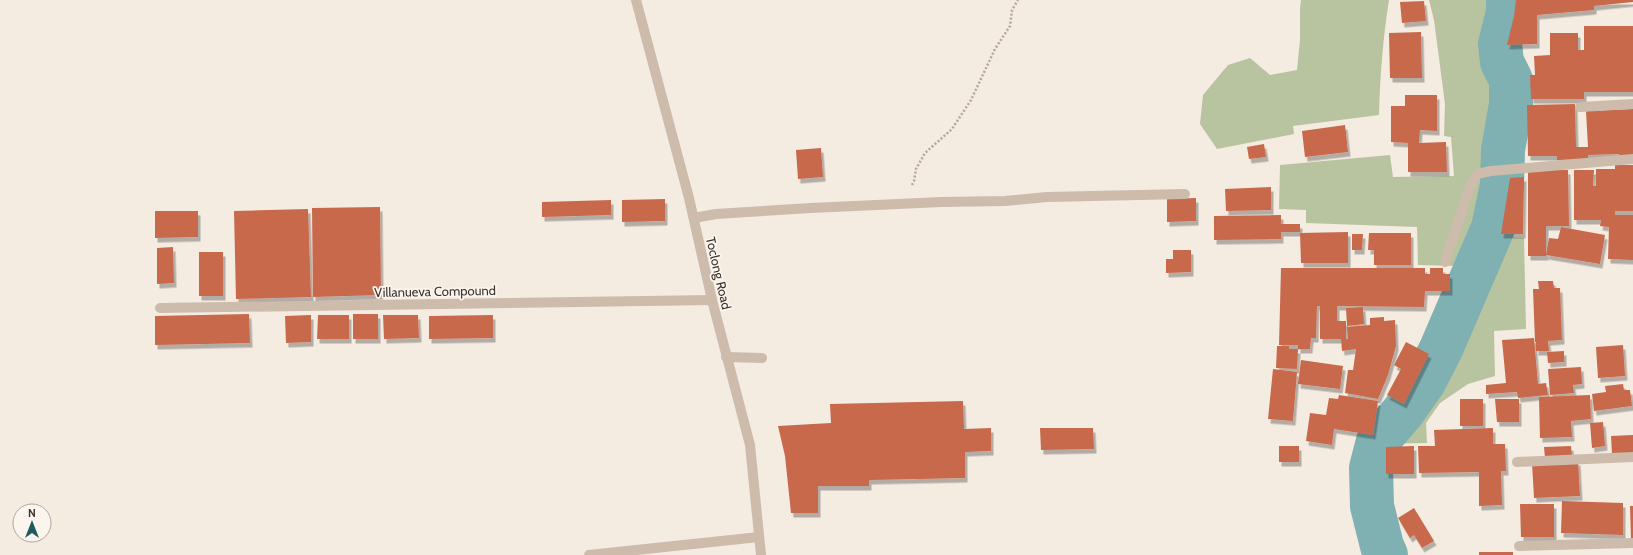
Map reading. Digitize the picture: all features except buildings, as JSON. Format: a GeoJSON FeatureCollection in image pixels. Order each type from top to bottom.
{"type":"FeatureCollection","features":[{"type":"Feature","properties":{"kind":"street","name":"Toclong Road"},"geometry":{"type":"LineString","coordinates":[[636,0],[694,218],[726,357],[750,445],[761,555]]}},
{"type":"Feature","properties":{"kind":"street"},"geometry":{"type":"LineString","coordinates":[[1580,107],[1633,104]]}},
{"type":"Feature","properties":{"kind":"street"},"geometry":{"type":"LineString","coordinates":[[1445,262],[1477,174],[1491,171],[1633,159]]}},
{"type":"Feature","properties":{"kind":"street"},"geometry":{"type":"LineString","coordinates":[[694,218],[716,214],[888,204],[1004,201],[1047,197],[1184,194]]}},
{"type":"Feature","properties":{"kind":"street","name":"Villanueva Compound"},"geometry":{"type":"LineString","coordinates":[[160,308],[712,300]]}},
{"type":"Feature","properties":{"kind":"street"},"geometry":{"type":"LineString","coordinates":[[726,357],[762,358]]}},
{"type":"Feature","properties":{"kind":"street"},"geometry":{"type":"LineString","coordinates":[[1517,462],[1633,457]]}},
{"type":"Feature","properties":{"kind":"street"},"geometry":{"type":"LineString","coordinates":[[589,555],[759,537]]}},
{"type":"Feature","properties":{"kind":"street"},"geometry":{"type":"LineString","coordinates":[[1518,546],[1633,543]]}},
{"type":"Feature","properties":{"kind":"path"},"geometry":{"type":"LineString","coordinates":[[888,204],[910,189],[914,181],[916,169],[925,153],[952,129],[971,100],[995,49],[1010,26],[1012,10],[1018,0]]}},
{"type":"Feature","properties":{"kind":"green space"},"geometry":{"type":"Polygon","coordinates":[[[1301,0],[1389,0],[1382,57],[1379,115],[1293,126],[1294,134],[1217,149],[1200,124],[1203,95],[1228,65],[1250,58],[1270,75],[1297,70],[1300,40],[1301,0]]]}},
{"type":"Feature","properties":{"kind":"green space"},"geometry":{"type":"Polygon","coordinates":[[[1429,0],[1504,0],[1504,6],[1495,33],[1494,55],[1522,55],[1524,161],[1510,165],[1498,237],[1524,238],[1526,329],[1494,331],[1495,376],[1468,384],[1440,403],[1426,423],[1427,443],[1382,444],[1374,440],[1404,408],[1420,381],[1456,298],[1456,266],[1418,265],[1417,227],[1306,223],[1306,210],[1279,209],[1280,165],[1390,155],[1393,177],[1454,176],[1451,137],[1444,136],[1445,104],[1434,20],[1429,0]]]}},
{"type":"Feature","properties":{"kind":"waterway"},"geometry":{"type":"LineString","coordinates":[[1386,555],[1382,546],[1372,506],[1371,468],[1378,441],[1403,412],[1424,382],[1441,349],[1493,228],[1502,185],[1503,150],[1511,104],[1511,80],[1502,62],[1500,44],[1508,12],[1508,0]]}}]}
